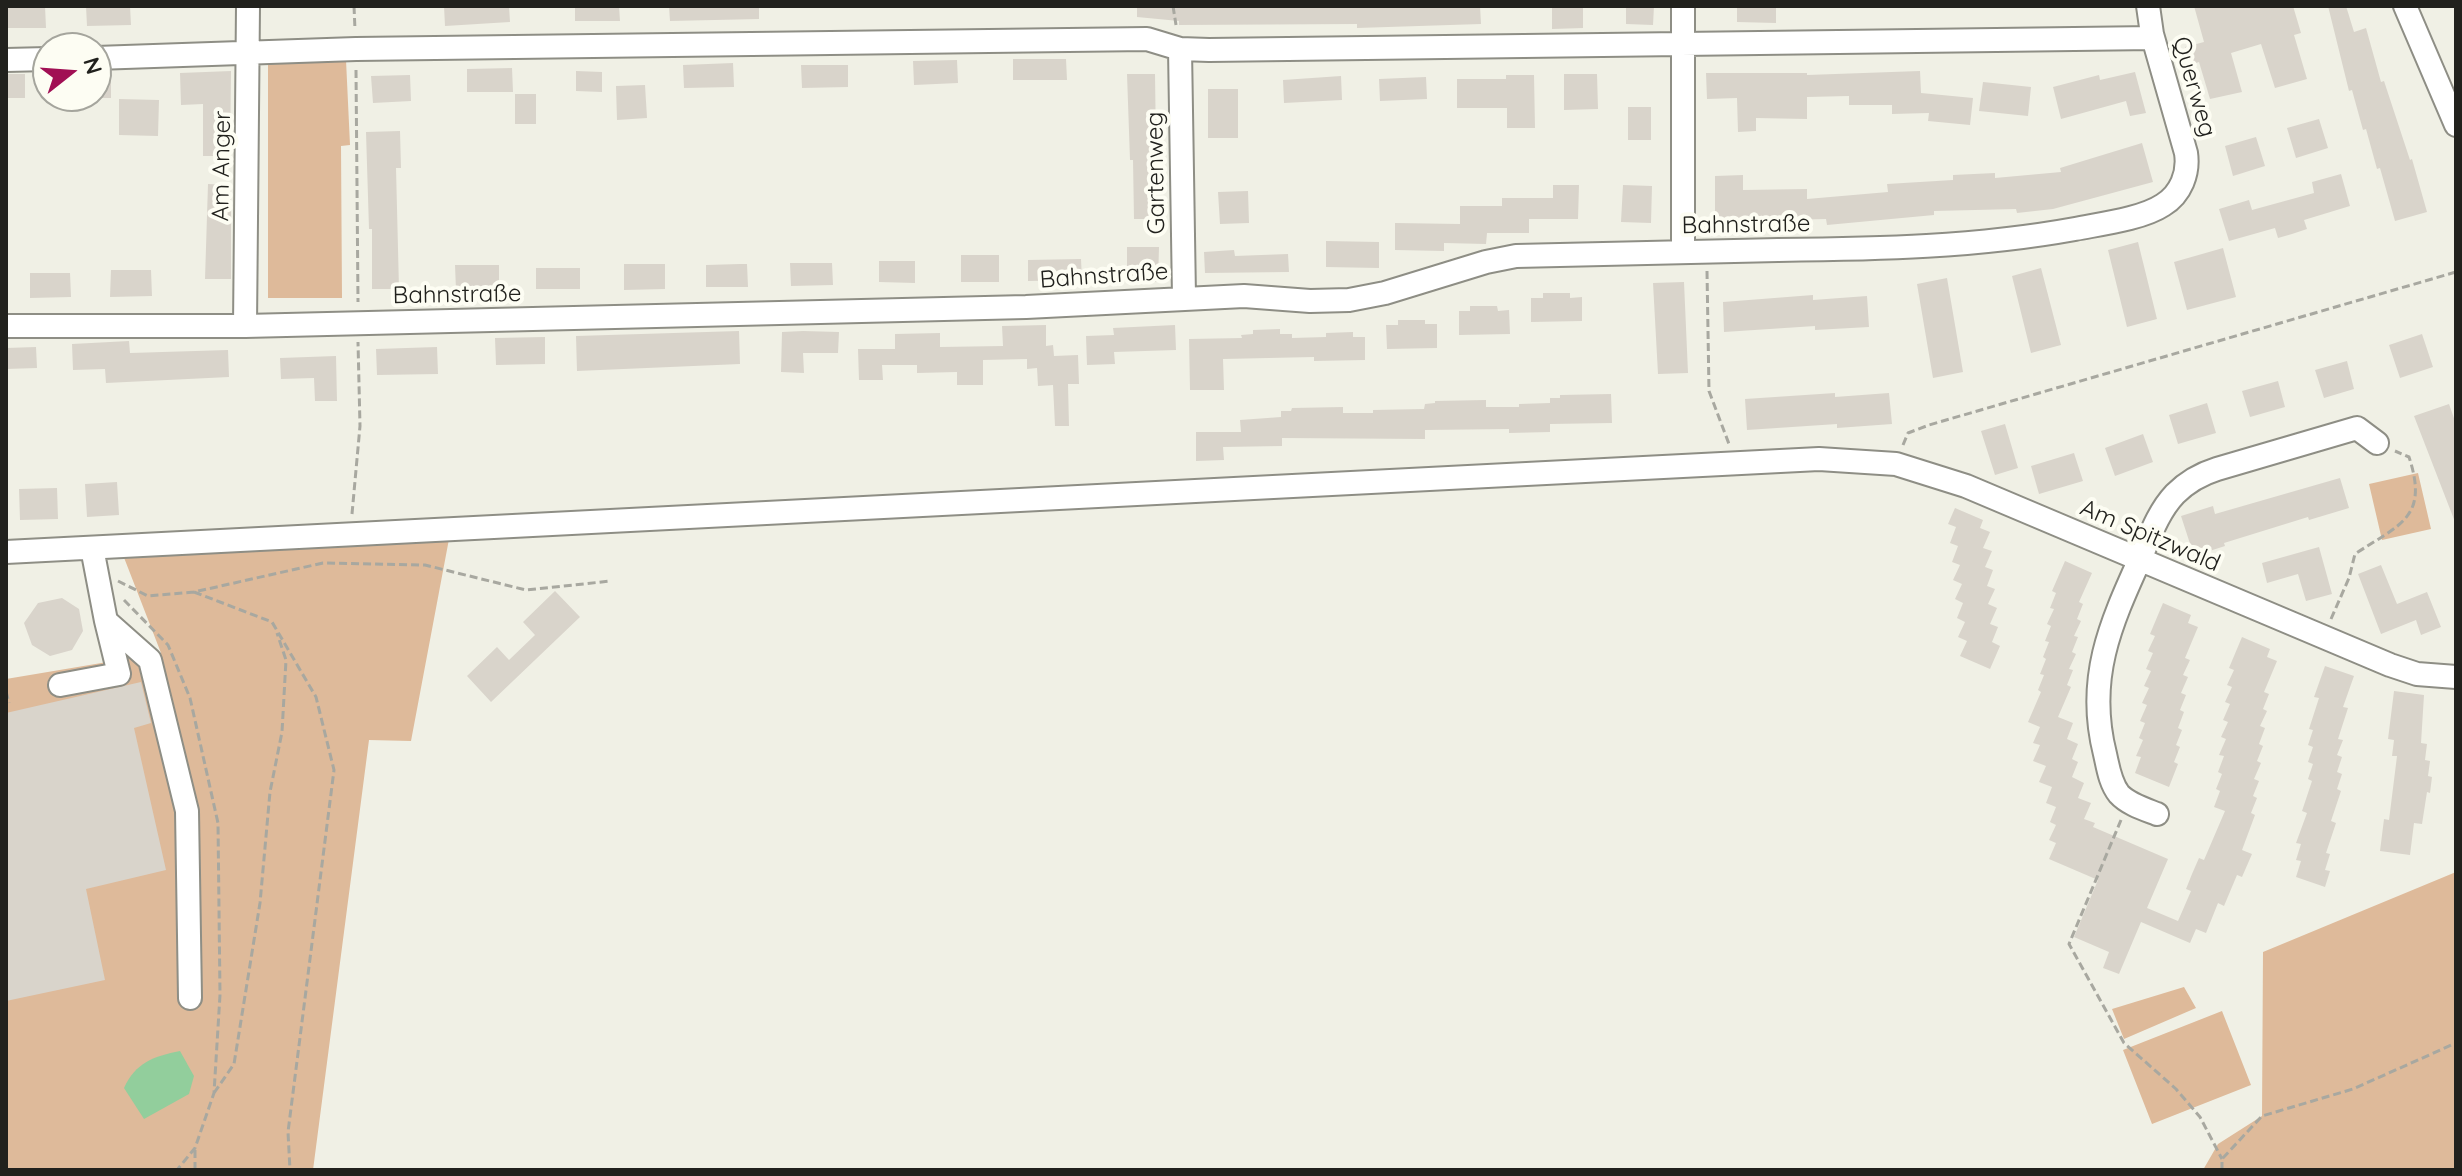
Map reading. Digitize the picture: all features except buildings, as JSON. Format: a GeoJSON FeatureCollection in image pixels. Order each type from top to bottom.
{"type":"FeatureCollection","features":[{"type":"Feature","properties":{"kind":"street","name":"Am Anger"},"geometry":{"type":"LineString","coordinates":[[245,326],[248,6]]}},
{"type":"Feature","properties":{"kind":"street"},"geometry":{"type":"LineString","coordinates":[[1683,6],[1683,252]]}},
{"type":"Feature","properties":{"kind":"street","name":"Querweg"},"geometry":{"type":"LineString","coordinates":[[2148,6],[2153,38],[2186,153],[2182,182]]}},
{"type":"Feature","properties":{"kind":"street"},"geometry":{"type":"LineString","coordinates":[[2405,6],[2456,125]]}},
{"type":"Feature","properties":{"kind":"street"},"geometry":{"type":"LineString","coordinates":[[112,58],[356,49],[1147,39],[1180,49],[1681,46],[2153,38]]}},
{"type":"Feature","properties":{"kind":"street","name":"Gartenweg"},"geometry":{"type":"LineString","coordinates":[[1180,49],[1184,297]]}},
{"type":"Feature","properties":{"kind":"street"},"geometry":{"type":"LineString","coordinates":[[6,60],[32,59]]}},
{"type":"Feature","properties":{"kind":"street","name":"Bahnstraße"},"geometry":{"type":"LineString","coordinates":[[6,326],[358,324],[1026,307],[1184,297],[1349,300],[1385,293],[1516,256],[1927,247],[2022,238],[2085,227],[2153,210],[2168,201],[2182,182]]}},
{"type":"Feature","properties":{"kind":"street"},"geometry":{"type":"LineString","coordinates":[[2157,814],[2120,796],[2112,781],[2099,727],[2098,687],[2101,658],[2109,629],[2168,502],[2198,476],[2357,428],[2377,443]]}},
{"type":"Feature","properties":{"kind":"street","name":"Am Spitzwald"},"geometry":{"type":"LineString","coordinates":[[6,552],[93,558],[350,534],[1819,459],[1896,464],[1952,481],[2403,670],[2456,677]]}},
{"type":"Feature","properties":{"kind":"street"},"geometry":{"type":"LineString","coordinates":[[60,685],[119,674],[93,558]]}},
{"type":"Feature","properties":{"kind":"street"},"geometry":{"type":"LineString","coordinates":[[106,621],[150,660],[187,811],[190,998]]}},
{"type":"Feature","properties":{"kind":"path"},"geometry":{"type":"LineString","coordinates":[[350,534],[360,426],[354,6]]}},
{"type":"Feature","properties":{"kind":"path"},"geometry":{"type":"LineString","coordinates":[[1707,252],[1709,391],[1736,463]]}},
{"type":"Feature","properties":{"kind":"path"},"geometry":{"type":"LineString","coordinates":[[1908,433],[2456,272]]}},
{"type":"Feature","properties":{"kind":"path"},"geometry":{"type":"LineString","coordinates":[[2323,637],[2349,578],[2355,554],[2403,524],[2416,498],[2409,457],[2377,443]]}},
{"type":"Feature","properties":{"kind":"path"},"geometry":{"type":"LineString","coordinates":[[93,558],[148,596],[194,592],[323,563],[425,565],[526,590],[611,581]]}},
{"type":"Feature","properties":{"kind":"path"},"geometry":{"type":"LineString","coordinates":[[194,592],[272,622],[316,697],[334,770],[288,1132],[290,1170]]}},
{"type":"Feature","properties":{"kind":"path"},"geometry":{"type":"LineString","coordinates":[[214,1093],[234,1064],[260,903],[270,792],[282,732],[286,660],[272,622]]}},
{"type":"Feature","properties":{"kind":"path"},"geometry":{"type":"LineString","coordinates":[[6,691],[9,703]]}},
{"type":"Feature","properties":{"kind":"path"},"geometry":{"type":"LineString","coordinates":[[2129,802],[2069,944],[2124,1043],[2176,1089],[2200,1117],[2222,1159],[2222,1170]]}},
{"type":"Feature","properties":{"kind":"path"},"geometry":{"type":"LineString","coordinates":[[2222,1159],[2262,1116],[2353,1089],[2456,1043]]}},
{"type":"Feature","properties":{"kind":"path"},"geometry":{"type":"LineString","coordinates":[[195,1148],[195,1170]]}},
{"type":"Feature","properties":{"kind":"shaded area"},"geometry":{"type":"Polygon","coordinates":[[[346,60],[350,145],[341,146],[342,298],[268,298],[268,63],[346,60]]]}},
{"type":"Feature","properties":{"kind":"shaded area"},"geometry":{"type":"Polygon","coordinates":[[[2418,473],[2431,529],[2382,540],[2369,484],[2418,473]]]}},
{"type":"Feature","properties":{"kind":"shaded area"},"geometry":{"type":"Polygon","coordinates":[[[449,539],[411,741],[369,740],[313,1170],[6,1170],[6,679],[161,653],[123,555],[449,539]]]}},
{"type":"Feature","properties":{"kind":"shaded area"},"geometry":{"type":"Polygon","coordinates":[[[2456,872],[2456,1170],[2203,1170],[2218,1144],[2262,1116],[2263,952],[2456,872]]]}},
{"type":"Feature","properties":{"kind":"shaded area"},"geometry":{"type":"Polygon","coordinates":[[[2184,987],[2196,1008],[2124,1039],[2112,1009],[2184,987]]]}},
{"type":"Feature","properties":{"kind":"shaded area"},"geometry":{"type":"Polygon","coordinates":[[[2222,1011],[2251,1085],[2152,1124],[2123,1050],[2222,1011]]]}},
{"type":"Feature","properties":{"kind":"shaded area"},"geometry":{"type":"Polygon","coordinates":[[[180,1051],[194,1076],[189,1094],[144,1119],[124,1088],[128,1079],[146,1062],[180,1051]]]}}]}
